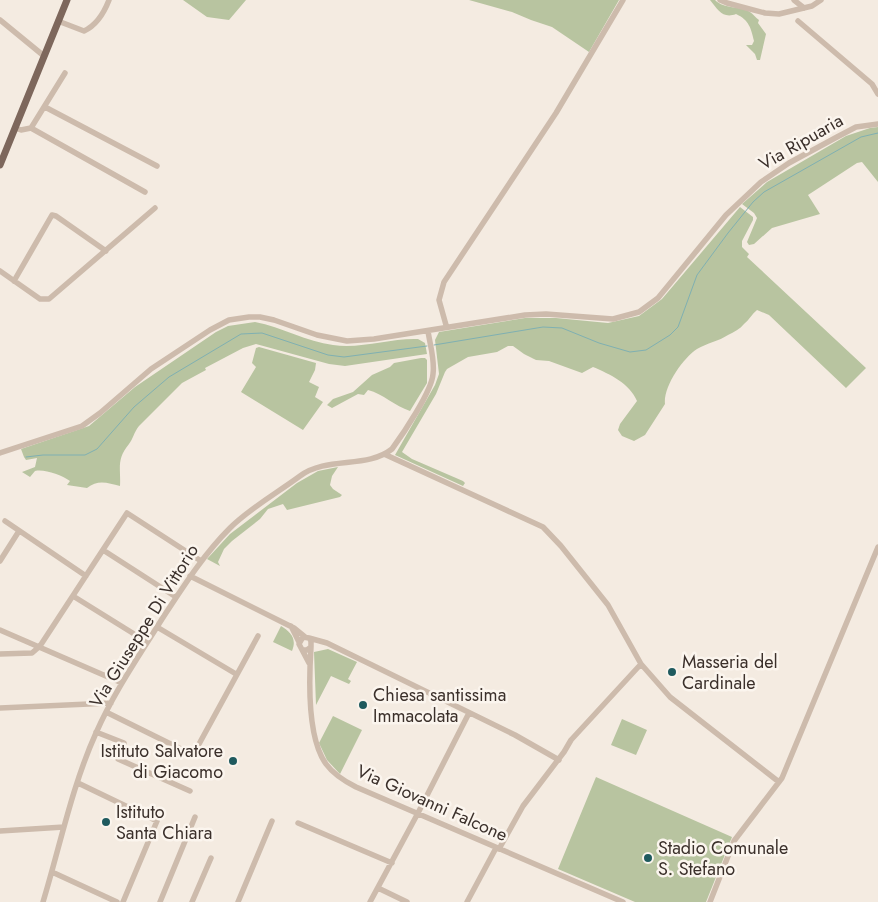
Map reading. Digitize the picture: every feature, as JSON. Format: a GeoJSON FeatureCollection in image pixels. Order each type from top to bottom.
{"type":"FeatureCollection","features":[{"type":"Feature","properties":{"kind":"main road"},"geometry":{"type":"LineString","coordinates":[[0,165],[67,0]]}},
{"type":"Feature","properties":{"kind":"street"},"geometry":{"type":"LineString","coordinates":[[58,21],[84,31],[100,17],[110,0]]}},
{"type":"Feature","properties":{"kind":"street"},"geometry":{"type":"LineString","coordinates":[[446,327],[439,300],[444,282],[556,113],[623,0]]}},
{"type":"Feature","properties":{"kind":"street"},"geometry":{"type":"LineString","coordinates":[[720,0],[765,13],[780,14],[812,6],[822,0]]}},
{"type":"Feature","properties":{"kind":"street"},"geometry":{"type":"LineString","coordinates":[[794,0],[804,8]]}},
{"type":"Feature","properties":{"kind":"street"},"geometry":{"type":"LineString","coordinates":[[0,20],[44,56]]}},
{"type":"Feature","properties":{"kind":"street"},"geometry":{"type":"LineString","coordinates":[[798,21],[872,84],[878,94]]}},
{"type":"Feature","properties":{"kind":"street"},"geometry":{"type":"LineString","coordinates":[[31,128],[65,73]]}},
{"type":"Feature","properties":{"kind":"street"},"geometry":{"type":"LineString","coordinates":[[45,107],[158,166]]}},
{"type":"Feature","properties":{"kind":"street","name":"Via Ripuaria"},"geometry":{"type":"LineString","coordinates":[[0,453],[82,426],[151,369],[210,330],[230,320],[260,317],[325,338],[347,341],[374,339],[525,315],[546,314],[613,319],[639,312],[658,298],[726,215],[761,182],[837,136],[856,128],[878,124]]}},
{"type":"Feature","properties":{"kind":"street"},"geometry":{"type":"LineString","coordinates":[[15,128],[21,130],[31,128],[146,192]]}},
{"type":"Feature","properties":{"kind":"street"},"geometry":{"type":"LineString","coordinates":[[0,271],[40,299],[49,299],[155,208]]}},
{"type":"Feature","properties":{"kind":"street"},"geometry":{"type":"LineString","coordinates":[[14,281],[52,215],[106,251]]}},
{"type":"Feature","properties":{"kind":"street"},"geometry":{"type":"LineString","coordinates":[[428,331],[434,372],[431,384],[397,442],[384,454],[543,526],[608,605],[641,664],[670,697],[779,782]]}},
{"type":"Feature","properties":{"kind":"street","name":"Via Giuseppe Di Vittorio"},"geometry":{"type":"LineString","coordinates":[[43,902],[64,827],[96,732],[110,702],[201,561],[232,526],[305,472],[321,466],[374,458],[384,454]]}},
{"type":"Feature","properties":{"kind":"street"},"geometry":{"type":"LineString","coordinates":[[0,654],[32,653],[40,646],[127,513],[201,561]]}},
{"type":"Feature","properties":{"kind":"street"},"geometry":{"type":"LineString","coordinates":[[5,522],[86,576]]}},
{"type":"Feature","properties":{"kind":"street"},"geometry":{"type":"LineString","coordinates":[[0,560],[19,531]]}},
{"type":"Feature","properties":{"kind":"street"},"geometry":{"type":"LineString","coordinates":[[710,902],[734,841],[779,782],[878,547]]}},
{"type":"Feature","properties":{"kind":"street"},"geometry":{"type":"LineString","coordinates":[[103,550],[176,597]]}},
{"type":"Feature","properties":{"kind":"street"},"geometry":{"type":"LineString","coordinates":[[190,576],[291,626],[307,637],[318,640],[515,735],[559,760]]}},
{"type":"Feature","properties":{"kind":"street"},"geometry":{"type":"LineString","coordinates":[[73,596],[147,642]]}},
{"type":"Feature","properties":{"kind":"street","name":"Via Giovanni Falcone"},"geometry":{"type":"LineString","coordinates":[[291,626],[310,665]]}},
{"type":"Feature","properties":{"kind":"street"},"geometry":{"type":"LineString","coordinates":[[157,627],[236,674]]}},
{"type":"Feature","properties":{"kind":"street"},"geometry":{"type":"LineString","coordinates":[[0,630],[122,683]]}},
{"type":"Feature","properties":{"kind":"street"},"geometry":{"type":"LineString","coordinates":[[106,712],[193,755],[258,636]]}},
{"type":"Feature","properties":{"kind":"street"},"geometry":{"type":"LineString","coordinates":[[299,642],[307,637]]}},
{"type":"Feature","properties":{"kind":"street"},"geometry":{"type":"LineString","coordinates":[[307,637],[311,646]]}},
{"type":"Feature","properties":{"kind":"street"},"geometry":{"type":"LineString","coordinates":[[303,650],[307,650],[311,646],[331,647]]}},
{"type":"Feature","properties":{"kind":"street","name":"Via Giovanni Falcone"},"geometry":{"type":"LineString","coordinates":[[311,646],[310,665],[314,735],[320,755],[336,775],[344,781],[623,902]]}},
{"type":"Feature","properties":{"kind":"street"},"geometry":{"type":"LineString","coordinates":[[467,902],[531,794],[559,760],[579,730],[641,664]]}},
{"type":"Feature","properties":{"kind":"street"},"geometry":{"type":"LineString","coordinates":[[0,708],[110,702]]}},
{"type":"Feature","properties":{"kind":"street"},"geometry":{"type":"LineString","coordinates":[[370,902],[469,713]]}},
{"type":"Feature","properties":{"kind":"street"},"geometry":{"type":"LineString","coordinates":[[96,732],[124,743],[118,758],[190,791]]}},
{"type":"Feature","properties":{"kind":"street"},"geometry":{"type":"LineString","coordinates":[[78,783],[157,821],[123,902]]}},
{"type":"Feature","properties":{"kind":"street"},"geometry":{"type":"LineString","coordinates":[[160,902],[195,817]]}},
{"type":"Feature","properties":{"kind":"street"},"geometry":{"type":"LineString","coordinates":[[238,902],[272,821]]}},
{"type":"Feature","properties":{"kind":"street"},"geometry":{"type":"LineString","coordinates":[[298,823],[392,863]]}},
{"type":"Feature","properties":{"kind":"street"},"geometry":{"type":"LineString","coordinates":[[0,831],[64,827]]}},
{"type":"Feature","properties":{"kind":"street"},"geometry":{"type":"LineString","coordinates":[[192,902],[211,858]]}},
{"type":"Feature","properties":{"kind":"street"},"geometry":{"type":"LineString","coordinates":[[52,872],[117,902]]}},
{"type":"Feature","properties":{"kind":"street"},"geometry":{"type":"LineString","coordinates":[[378,888],[407,902]]}},
{"type":"Feature","properties":{"kind":"green space"},"geometry":{"type":"Polygon","coordinates":[[[183,0],[246,0],[229,20],[207,17],[183,0]]]}},
{"type":"Feature","properties":{"kind":"green space"},"geometry":{"type":"Polygon","coordinates":[[[469,0],[619,0],[589,52],[552,27],[512,12],[469,0]]]}},
{"type":"Feature","properties":{"kind":"green space"},"geometry":{"type":"Polygon","coordinates":[[[710,0],[746,10],[759,20],[758,23],[766,34],[760,60],[757,60],[755,54],[746,45],[752,45],[754,41],[747,22],[736,14],[728,15],[721,13],[710,0]]]}},
{"type":"Feature","properties":{"kind":"green space"},"geometry":{"type":"Polygon","coordinates":[[[878,127],[878,182],[862,162],[857,163],[808,195],[820,214],[772,228],[754,244],[749,245],[747,242],[757,218],[754,213],[742,204],[767,182],[846,136],[878,127]]]}},
{"type":"Feature","properties":{"kind":"green space"},"geometry":{"type":"Polygon","coordinates":[[[740,207],[753,217],[742,241],[742,247],[749,254],[747,257],[866,368],[846,388],[769,315],[757,310],[739,329],[697,349],[686,359],[675,373],[667,390],[665,404],[645,435],[634,441],[622,436],[618,430],[620,424],[637,401],[630,389],[619,380],[593,367],[582,373],[549,361],[536,360],[513,346],[508,346],[497,352],[468,357],[447,369],[436,394],[402,452],[412,459],[463,481],[465,483],[463,486],[395,455],[435,385],[439,374],[435,340],[439,332],[525,318],[556,318],[608,323],[639,316],[662,299],[740,207]]]}},
{"type":"Feature","properties":{"kind":"green space"},"geometry":{"type":"Polygon","coordinates":[[[255,322],[314,341],[333,345],[355,346],[418,339],[425,343],[427,354],[345,366],[329,364],[256,344],[243,348],[205,368],[206,370],[182,383],[139,426],[122,455],[120,486],[95,483],[87,488],[67,485],[70,481],[48,472],[35,471],[30,477],[22,472],[35,467],[37,458],[26,460],[21,449],[89,426],[135,387],[216,332],[228,326],[255,322]]]}},
{"type":"Feature","properties":{"kind":"green space"},"geometry":{"type":"Polygon","coordinates":[[[259,347],[316,363],[309,382],[319,387],[315,397],[323,402],[303,430],[241,392],[256,367],[252,363],[256,348],[259,347]]]}},
{"type":"Feature","properties":{"kind":"green space"},"geometry":{"type":"Polygon","coordinates":[[[421,358],[427,360],[427,383],[410,411],[368,390],[364,395],[358,394],[332,408],[327,405],[333,399],[353,392],[372,375],[390,367],[394,363],[421,358]]]}},
{"type":"Feature","properties":{"kind":"green space"},"geometry":{"type":"Polygon","coordinates":[[[338,467],[332,476],[330,485],[342,495],[340,497],[287,510],[283,504],[268,509],[260,519],[224,549],[218,562],[220,566],[207,559],[230,534],[297,483],[318,471],[338,467]]]}},
{"type":"Feature","properties":{"kind":"green space"},"geometry":{"type":"Polygon","coordinates":[[[281,626],[292,636],[294,643],[292,651],[273,642],[281,626]]]}},
{"type":"Feature","properties":{"kind":"green space"},"geometry":{"type":"Polygon","coordinates":[[[328,649],[357,662],[348,679],[351,681],[349,684],[331,676],[316,705],[314,652],[328,649]]]}},
{"type":"Feature","properties":{"kind":"green space"},"geometry":{"type":"Polygon","coordinates":[[[333,716],[362,730],[340,774],[327,760],[319,743],[333,716]]]}},
{"type":"Feature","properties":{"kind":"green space"},"geometry":{"type":"Polygon","coordinates":[[[622,719],[647,730],[636,755],[611,745],[622,719]]]}},
{"type":"Feature","properties":{"kind":"green space","name":"Stadio Comunale S. Stefano"},"geometry":{"type":"Polygon","coordinates":[[[596,777],[732,837],[706,902],[635,902],[558,869],[596,777]]]}},
{"type":"Feature","properties":{"kind":"waterway"},"geometry":{"type":"LineString","coordinates":[[434,345],[543,327],[562,328],[599,343],[630,352],[646,350],[670,335],[678,327],[697,275],[753,202],[764,192],[861,137],[878,133]]}},
{"type":"Feature","properties":{"kind":"waterway"},"geometry":{"type":"LineString","coordinates":[[26,457],[85,455],[97,449],[134,407],[169,377],[241,334],[262,333],[328,355],[344,357],[427,346]]}},
{"type":"Feature","properties":{"kind":"place","name":"Masseria del Cardinale"},"geometry":{"type":"Point","coordinates":[672,672]}},
{"type":"Feature","properties":{"kind":"place","name":"Chiesa santissima Immacolata"},"geometry":{"type":"Point","coordinates":[363,705]}},
{"type":"Feature","properties":{"kind":"place","name":"Istituto Salvatore di Giacomo"},"geometry":{"type":"Point","coordinates":[233,761]}},
{"type":"Feature","properties":{"kind":"place","name":"Istituto Santa Chiara"},"geometry":{"type":"Point","coordinates":[106,822]}},
{"type":"Feature","properties":{"kind":"place","name":"Stadio Comunale S. Stefano"},"geometry":{"type":"Point","coordinates":[648,858]}}]}
